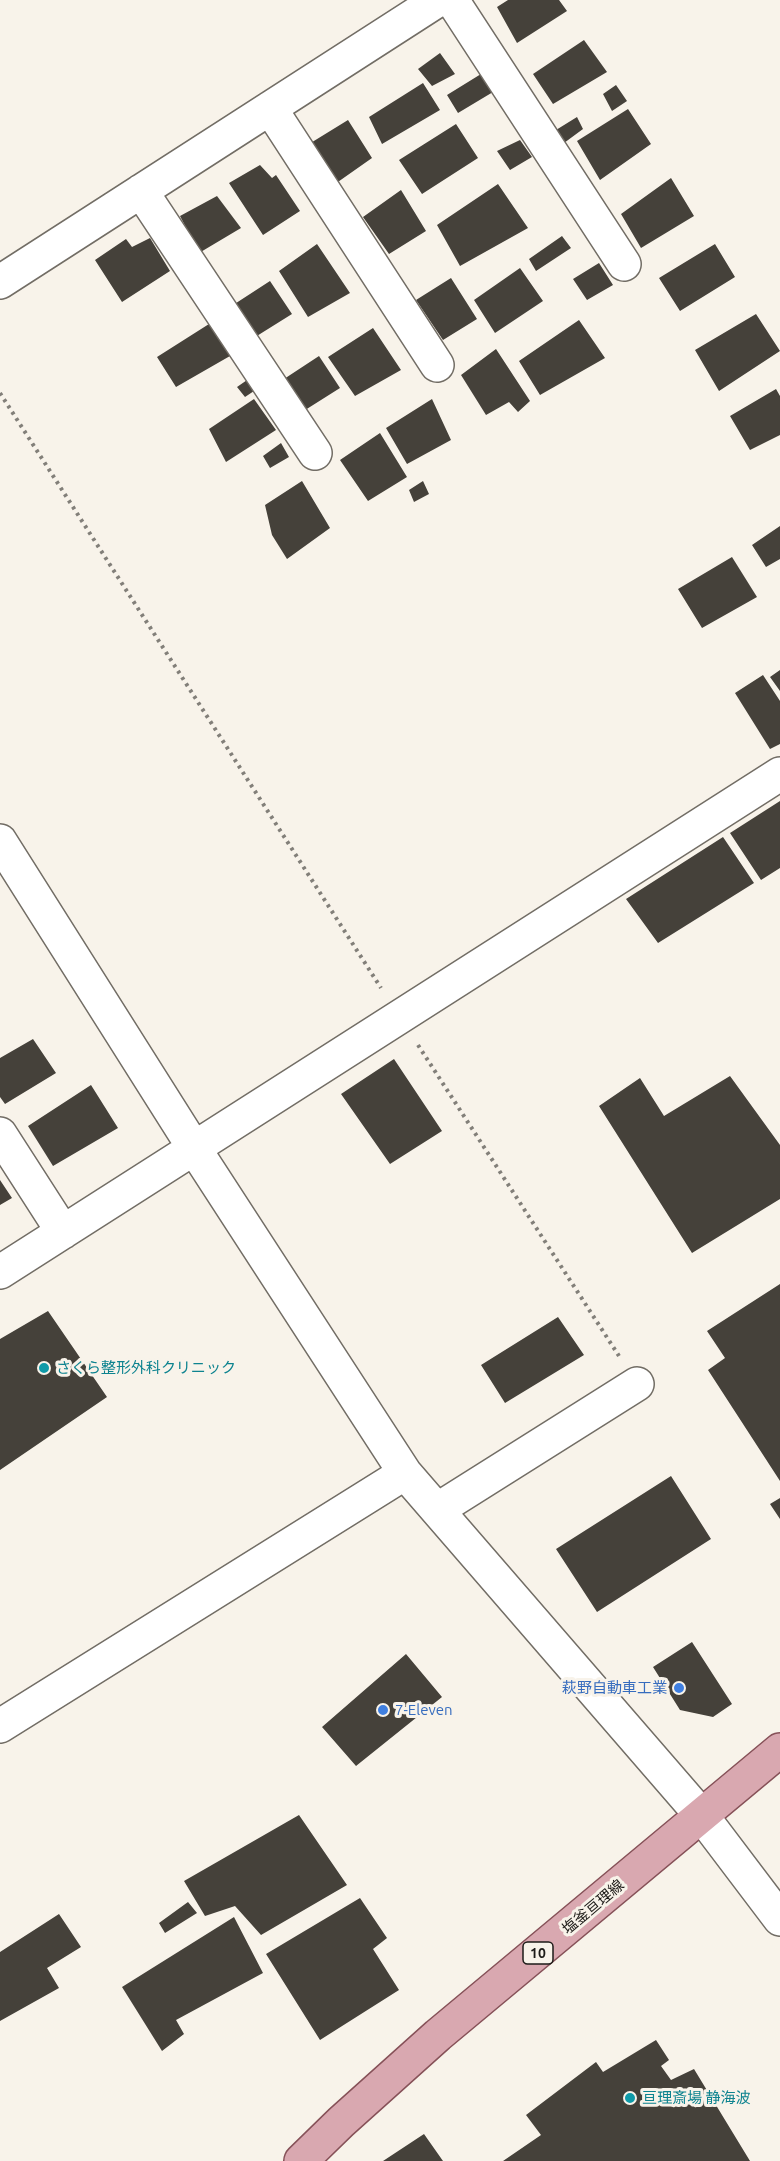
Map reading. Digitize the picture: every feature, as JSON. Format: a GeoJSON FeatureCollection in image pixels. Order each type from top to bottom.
{"type":"FeatureCollection","features":[{"type":"Feature","properties":{"kind":"main road","name":"塩釜亘理線"},"geometry":{"type":"LineString","coordinates":[[302,2161],[341,2122],[438,2035],[780,1750]]}},
{"type":"Feature","properties":{"kind":"street"},"geometry":{"type":"LineString","coordinates":[[0,282],[438,0]]}},
{"type":"Feature","properties":{"kind":"street"},"geometry":{"type":"LineString","coordinates":[[452,0],[624,264]]}},
{"type":"Feature","properties":{"kind":"street"},"geometry":{"type":"LineString","coordinates":[[270,108],[437,366]]}},
{"type":"Feature","properties":{"kind":"street"},"geometry":{"type":"LineString","coordinates":[[141,191],[315,453]]}},
{"type":"Feature","properties":{"kind":"street"},"geometry":{"type":"LineString","coordinates":[[0,1272],[780,774]]}},
{"type":"Feature","properties":{"kind":"street"},"geometry":{"type":"LineString","coordinates":[[0,841],[194,1148],[405,1473],[702,1816],[780,1919]]}},
{"type":"Feature","properties":{"kind":"street"},"geometry":{"type":"LineString","coordinates":[[0,1134],[63,1232]]}},
{"type":"Feature","properties":{"kind":"street"},"geometry":{"type":"LineString","coordinates":[[437,1510],[637,1384]]}},
{"type":"Feature","properties":{"kind":"street"},"geometry":{"type":"LineString","coordinates":[[0,1726],[405,1473]]}},
{"type":"Feature","properties":{"kind":"path"},"geometry":{"type":"LineString","coordinates":[[0,393],[637,1384]]}},
{"type":"Feature","properties":{"kind":"building"},"geometry":{"type":"Polygon","coordinates":[[[508,0],[559,0],[567,11],[517,43],[497,7],[508,0]]]}},
{"type":"Feature","properties":{"kind":"building"},"geometry":{"type":"Polygon","coordinates":[[[584,40],[607,72],[553,104],[533,74],[584,40]]]}},
{"type":"Feature","properties":{"kind":"building"},"geometry":{"type":"Polygon","coordinates":[[[440,53],[455,74],[432,86],[418,69],[440,53]]]}},
{"type":"Feature","properties":{"kind":"building"},"geometry":{"type":"Polygon","coordinates":[[[481,74],[493,92],[458,113],[447,95],[481,74]]]}},
{"type":"Feature","properties":{"kind":"building"},"geometry":{"type":"Polygon","coordinates":[[[423,83],[440,110],[382,144],[369,117],[423,83]]]}},
{"type":"Feature","properties":{"kind":"building"},"geometry":{"type":"Polygon","coordinates":[[[616,85],[627,101],[612,111],[603,94],[616,85]]]}},
{"type":"Feature","properties":{"kind":"building"},"geometry":{"type":"Polygon","coordinates":[[[628,109],[651,144],[600,180],[577,141],[628,109]]]}},
{"type":"Feature","properties":{"kind":"building"},"geometry":{"type":"Polygon","coordinates":[[[577,117],[583,129],[564,143],[556,130],[577,117]]]}},
{"type":"Feature","properties":{"kind":"building"},"geometry":{"type":"Polygon","coordinates":[[[348,120],[372,158],[335,184],[309,144],[348,120]]]}},
{"type":"Feature","properties":{"kind":"building"},"geometry":{"type":"Polygon","coordinates":[[[456,124],[478,158],[422,194],[399,160],[456,124]]]}},
{"type":"Feature","properties":{"kind":"building"},"geometry":{"type":"Polygon","coordinates":[[[520,140],[532,157],[510,170],[497,151],[520,140]]]}},
{"type":"Feature","properties":{"kind":"building"},"geometry":{"type":"Polygon","coordinates":[[[260,165],[272,178],[276,175],[300,211],[263,235],[229,183],[260,165]]]}},
{"type":"Feature","properties":{"kind":"building"},"geometry":{"type":"Polygon","coordinates":[[[671,178],[694,216],[641,248],[621,214],[671,178]]]}},
{"type":"Feature","properties":{"kind":"building"},"geometry":{"type":"Polygon","coordinates":[[[498,184],[528,228],[460,266],[437,225],[498,184]]]}},
{"type":"Feature","properties":{"kind":"building"},"geometry":{"type":"Polygon","coordinates":[[[401,190],[426,231],[389,254],[363,217],[401,190]]]}},
{"type":"Feature","properties":{"kind":"building"},"geometry":{"type":"Polygon","coordinates":[[[217,196],[241,228],[199,253],[180,216],[217,196]]]}},
{"type":"Feature","properties":{"kind":"building"},"geometry":{"type":"Polygon","coordinates":[[[562,236],[571,248],[536,271],[529,259],[562,236]]]}},
{"type":"Feature","properties":{"kind":"building"},"geometry":{"type":"Polygon","coordinates":[[[150,238],[170,271],[122,302],[95,260],[126,239],[132,247],[150,238]]]}},
{"type":"Feature","properties":{"kind":"building"},"geometry":{"type":"Polygon","coordinates":[[[317,244],[350,293],[308,317],[279,271],[317,244]]]}},
{"type":"Feature","properties":{"kind":"building"},"geometry":{"type":"Polygon","coordinates":[[[715,244],[735,277],[680,311],[659,278],[715,244]]]}},
{"type":"Feature","properties":{"kind":"building"},"geometry":{"type":"Polygon","coordinates":[[[599,263],[613,285],[587,300],[573,279],[599,263]]]}},
{"type":"Feature","properties":{"kind":"building"},"geometry":{"type":"Polygon","coordinates":[[[520,268],[543,301],[495,333],[474,300],[520,268]]]}},
{"type":"Feature","properties":{"kind":"building"},"geometry":{"type":"Polygon","coordinates":[[[451,278],[477,319],[443,340],[416,300],[451,278]]]}},
{"type":"Feature","properties":{"kind":"building"},"geometry":{"type":"Polygon","coordinates":[[[270,281],[292,314],[252,339],[230,307],[270,281]]]}},
{"type":"Feature","properties":{"kind":"building"},"geometry":{"type":"Polygon","coordinates":[[[756,314],[780,351],[719,391],[695,350],[756,314]]]}},
{"type":"Feature","properties":{"kind":"building"},"geometry":{"type":"Polygon","coordinates":[[[579,320],[605,358],[540,395],[519,361],[579,320]]]}},
{"type":"Feature","properties":{"kind":"building"},"geometry":{"type":"Polygon","coordinates":[[[209,324],[230,356],[176,387],[157,357],[209,324]]]}},
{"type":"Feature","properties":{"kind":"building"},"geometry":{"type":"Polygon","coordinates":[[[373,328],[401,370],[355,396],[328,357],[373,328]]]}},
{"type":"Feature","properties":{"kind":"building"},"geometry":{"type":"Polygon","coordinates":[[[496,349],[530,401],[518,412],[509,402],[486,415],[461,375],[496,349]]]}},
{"type":"Feature","properties":{"kind":"building"},"geometry":{"type":"Polygon","coordinates":[[[319,356],[340,388],[302,412],[284,379],[319,356]]]}},
{"type":"Feature","properties":{"kind":"building"},"geometry":{"type":"Polygon","coordinates":[[[250,378],[257,389],[245,397],[237,387],[250,378]]]}},
{"type":"Feature","properties":{"kind":"building"},"geometry":{"type":"Polygon","coordinates":[[[776,389],[780,396],[780,435],[750,450],[730,416],[776,389]]]}},
{"type":"Feature","properties":{"kind":"building"},"geometry":{"type":"Polygon","coordinates":[[[254,399],[276,430],[226,462],[209,429],[254,399]]]}},
{"type":"Feature","properties":{"kind":"building"},"geometry":{"type":"Polygon","coordinates":[[[432,399],[451,440],[407,464],[386,428],[432,399]]]}},
{"type":"Feature","properties":{"kind":"building"},"geometry":{"type":"Polygon","coordinates":[[[380,433],[407,477],[368,501],[340,460],[380,433]]]}},
{"type":"Feature","properties":{"kind":"building"},"geometry":{"type":"Polygon","coordinates":[[[281,443],[289,457],[270,468],[263,456],[281,443]]]}},
{"type":"Feature","properties":{"kind":"building"},"geometry":{"type":"Polygon","coordinates":[[[302,481],[330,528],[287,559],[272,535],[265,505],[302,481]]]}},
{"type":"Feature","properties":{"kind":"building"},"geometry":{"type":"Polygon","coordinates":[[[423,481],[429,494],[414,502],[409,490],[423,481]]]}},
{"type":"Feature","properties":{"kind":"building"},"geometry":{"type":"Polygon","coordinates":[[[780,526],[780,559],[766,567],[752,545],[780,526]]]}},
{"type":"Feature","properties":{"kind":"building"},"geometry":{"type":"Polygon","coordinates":[[[732,557],[757,597],[702,628],[678,589],[732,557]]]}},
{"type":"Feature","properties":{"kind":"building"},"geometry":{"type":"Polygon","coordinates":[[[780,670],[780,691],[770,677],[780,670]]]}},
{"type":"Feature","properties":{"kind":"building"},"geometry":{"type":"Polygon","coordinates":[[[763,675],[780,701],[780,744],[770,749],[735,693],[763,675]]]}},
{"type":"Feature","properties":{"kind":"building"},"geometry":{"type":"Polygon","coordinates":[[[780,801],[780,868],[761,880],[730,833],[780,801]]]}},
{"type":"Feature","properties":{"kind":"building"},"geometry":{"type":"Polygon","coordinates":[[[723,837],[754,883],[658,943],[626,899],[723,837]]]}},
{"type":"Feature","properties":{"kind":"building"},"geometry":{"type":"Polygon","coordinates":[[[33,1039],[56,1073],[5,1104],[0,1097],[0,1058],[33,1039]]]}},
{"type":"Feature","properties":{"kind":"building"},"geometry":{"type":"Polygon","coordinates":[[[394,1059],[442,1131],[390,1164],[341,1094],[394,1059]]]}},
{"type":"Feature","properties":{"kind":"building"},"geometry":{"type":"Polygon","coordinates":[[[730,1076],[780,1145],[780,1199],[692,1253],[599,1106],[640,1078],[664,1116],[730,1076]]]}},
{"type":"Feature","properties":{"kind":"building"},"geometry":{"type":"Polygon","coordinates":[[[91,1085],[118,1128],[53,1166],[28,1126],[91,1085]]]}},
{"type":"Feature","properties":{"kind":"building"},"geometry":{"type":"Polygon","coordinates":[[[0,1180],[12,1198],[0,1205],[0,1180]]]}},
{"type":"Feature","properties":{"kind":"building"},"geometry":{"type":"Polygon","coordinates":[[[780,1284],[780,1481],[708,1370],[725,1358],[707,1331],[780,1284]]]}},
{"type":"Feature","properties":{"kind":"building","name":"さくら整形外科クリニック"},"geometry":{"type":"Polygon","coordinates":[[[48,1311],[107,1397],[0,1470],[0,1339],[48,1311]]]}},
{"type":"Feature","properties":{"kind":"building"},"geometry":{"type":"Polygon","coordinates":[[[558,1317],[584,1355],[505,1403],[481,1365],[558,1317]]]}},
{"type":"Feature","properties":{"kind":"building"},"geometry":{"type":"Polygon","coordinates":[[[671,1476],[711,1539],[597,1612],[556,1549],[671,1476]]]}},
{"type":"Feature","properties":{"kind":"building"},"geometry":{"type":"Polygon","coordinates":[[[780,1498],[780,1519],[770,1504],[780,1498]]]}},
{"type":"Feature","properties":{"kind":"building"},"geometry":{"type":"Polygon","coordinates":[[[692,1642],[732,1704],[713,1717],[680,1710],[653,1667],[692,1642]]]}},
{"type":"Feature","properties":{"kind":"building"},"geometry":{"type":"Polygon","coordinates":[[[406,1654],[442,1697],[356,1766],[322,1727],[406,1654]]]}},
{"type":"Feature","properties":{"kind":"building"},"geometry":{"type":"Polygon","coordinates":[[[299,1815],[347,1885],[261,1935],[235,1906],[205,1916],[184,1881],[299,1815]]]}},
{"type":"Feature","properties":{"kind":"building"},"geometry":{"type":"Polygon","coordinates":[[[360,1898],[387,1938],[373,1949],[399,1990],[320,2040],[266,1954],[360,1898]]]}},
{"type":"Feature","properties":{"kind":"building"},"geometry":{"type":"Polygon","coordinates":[[[188,1902],[197,1913],[165,1933],[159,1923],[188,1902]]]}},
{"type":"Feature","properties":{"kind":"building"},"geometry":{"type":"Polygon","coordinates":[[[59,1914],[81,1947],[47,1968],[59,1988],[0,2021],[0,1952],[59,1914]]]}},
{"type":"Feature","properties":{"kind":"building"},"geometry":{"type":"Polygon","coordinates":[[[234,1917],[263,1973],[176,2020],[184,2034],[162,2051],[122,1987],[234,1917]]]}},
{"type":"Feature","properties":{"kind":"building","name":"亘理斎場 静海波"},"geometry":{"type":"Polygon","coordinates":[[[656,2040],[669,2060],[661,2066],[671,2080],[694,2069],[750,2161],[503,2161],[541,2135],[526,2115],[596,2062],[603,2072],[656,2040]]]}},
{"type":"Feature","properties":{"kind":"building"},"geometry":{"type":"Polygon","coordinates":[[[424,2134],[443,2161],[383,2161],[424,2134]]]}},
{"type":"Feature","properties":{"kind":"place","name":"さくら整形外科クリニック"},"geometry":{"type":"Point","coordinates":[44,1368]}},
{"type":"Feature","properties":{"kind":"place","name":"萩野自動車工業"},"geometry":{"type":"Point","coordinates":[679,1688]}},
{"type":"Feature","properties":{"kind":"place","name":"7-Eleven"},"geometry":{"type":"Point","coordinates":[383,1710]}},
{"type":"Feature","properties":{"kind":"place","name":"亘理斎場 静海波"},"geometry":{"type":"Point","coordinates":[630,2098]}}]}
